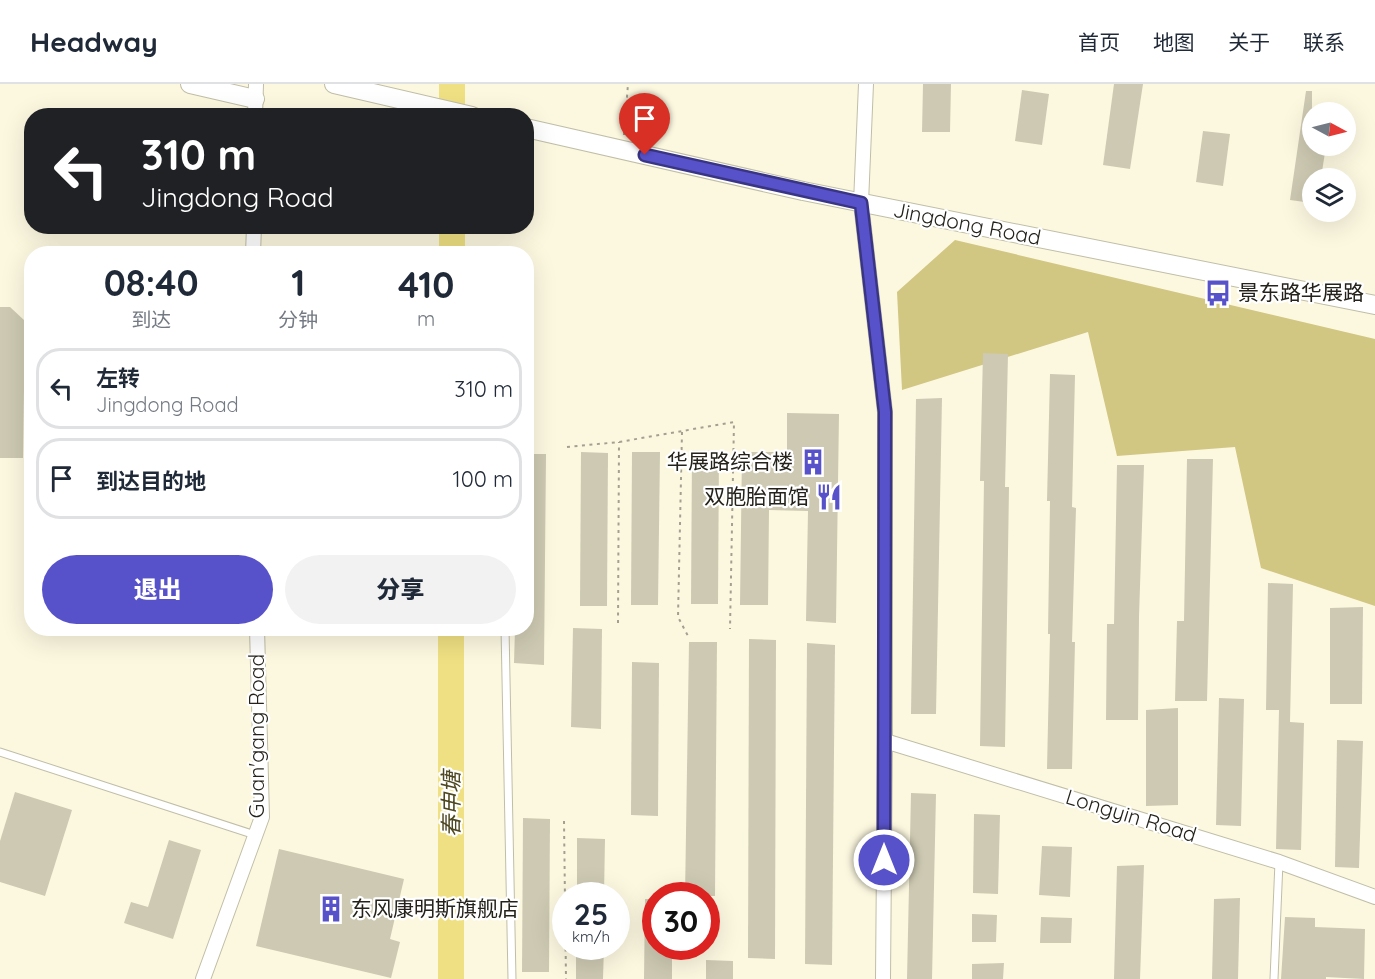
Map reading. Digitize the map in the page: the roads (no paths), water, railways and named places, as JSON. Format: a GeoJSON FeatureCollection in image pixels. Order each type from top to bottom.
{"type":"FeatureCollection","features":[{"type":"Feature","properties":{"kind":"street"},"geometry":{"type":"LineString","coordinates":[[190,84],[255,100]]}},
{"type":"Feature","properties":{"kind":"street"},"geometry":{"type":"LineString","coordinates":[[334,84],[438,108]]}},
{"type":"Feature","properties":{"kind":"street"},"geometry":{"type":"LineString","coordinates":[[866,84],[861,203],[885,412],[883,979]]}},
{"type":"Feature","properties":{"kind":"street","name":"Jingdong Road"},"geometry":{"type":"LineString","coordinates":[[534,130],[803,191],[1375,305]]}},
{"type":"Feature","properties":{"kind":"street","name":"Guan'gang Road"},"geometry":{"type":"LineString","coordinates":[[203,979],[262,817],[257,636]]}},
{"type":"Feature","properties":{"kind":"street","name":"Longyin Road"},"geometry":{"type":"LineString","coordinates":[[885,741],[1279,862],[1375,897]]}},
{"type":"Feature","properties":{"kind":"lane"},"geometry":{"type":"LineString","coordinates":[[505,636],[512,979]]}},
{"type":"Feature","properties":{"kind":"lane"},"geometry":{"type":"LineString","coordinates":[[0,752],[255,835]]}},
{"type":"Feature","properties":{"kind":"lane"},"geometry":{"type":"LineString","coordinates":[[1274,979],[1279,862]]}},
{"type":"Feature","properties":{"kind":"waterway","name":"春申塘"},"geometry":{"type":"LineString","coordinates":[[452,84],[452,108]]}},
{"type":"Feature","properties":{"kind":"waterway","name":"春申塘"},"geometry":{"type":"LineString","coordinates":[[452,234],[452,246]]}},
{"type":"Feature","properties":{"kind":"waterway","name":"春申塘"},"geometry":{"type":"LineString","coordinates":[[451,636],[451,979]]}},
{"type":"Feature","properties":{"kind":"place","name":"景东路华展路"},"geometry":{"type":"Point","coordinates":[1218,293]}},
{"type":"Feature","properties":{"kind":"place","name":"华展路综合楼"},"geometry":{"type":"Point","coordinates":[813,462]}},
{"type":"Feature","properties":{"kind":"place","name":"双胞胎面馆"},"geometry":{"type":"Point","coordinates":[829,497]}},
{"type":"Feature","properties":{"kind":"place","name":"东风康明斯旗舰店"},"geometry":{"type":"Point","coordinates":[331,909]}}]}
